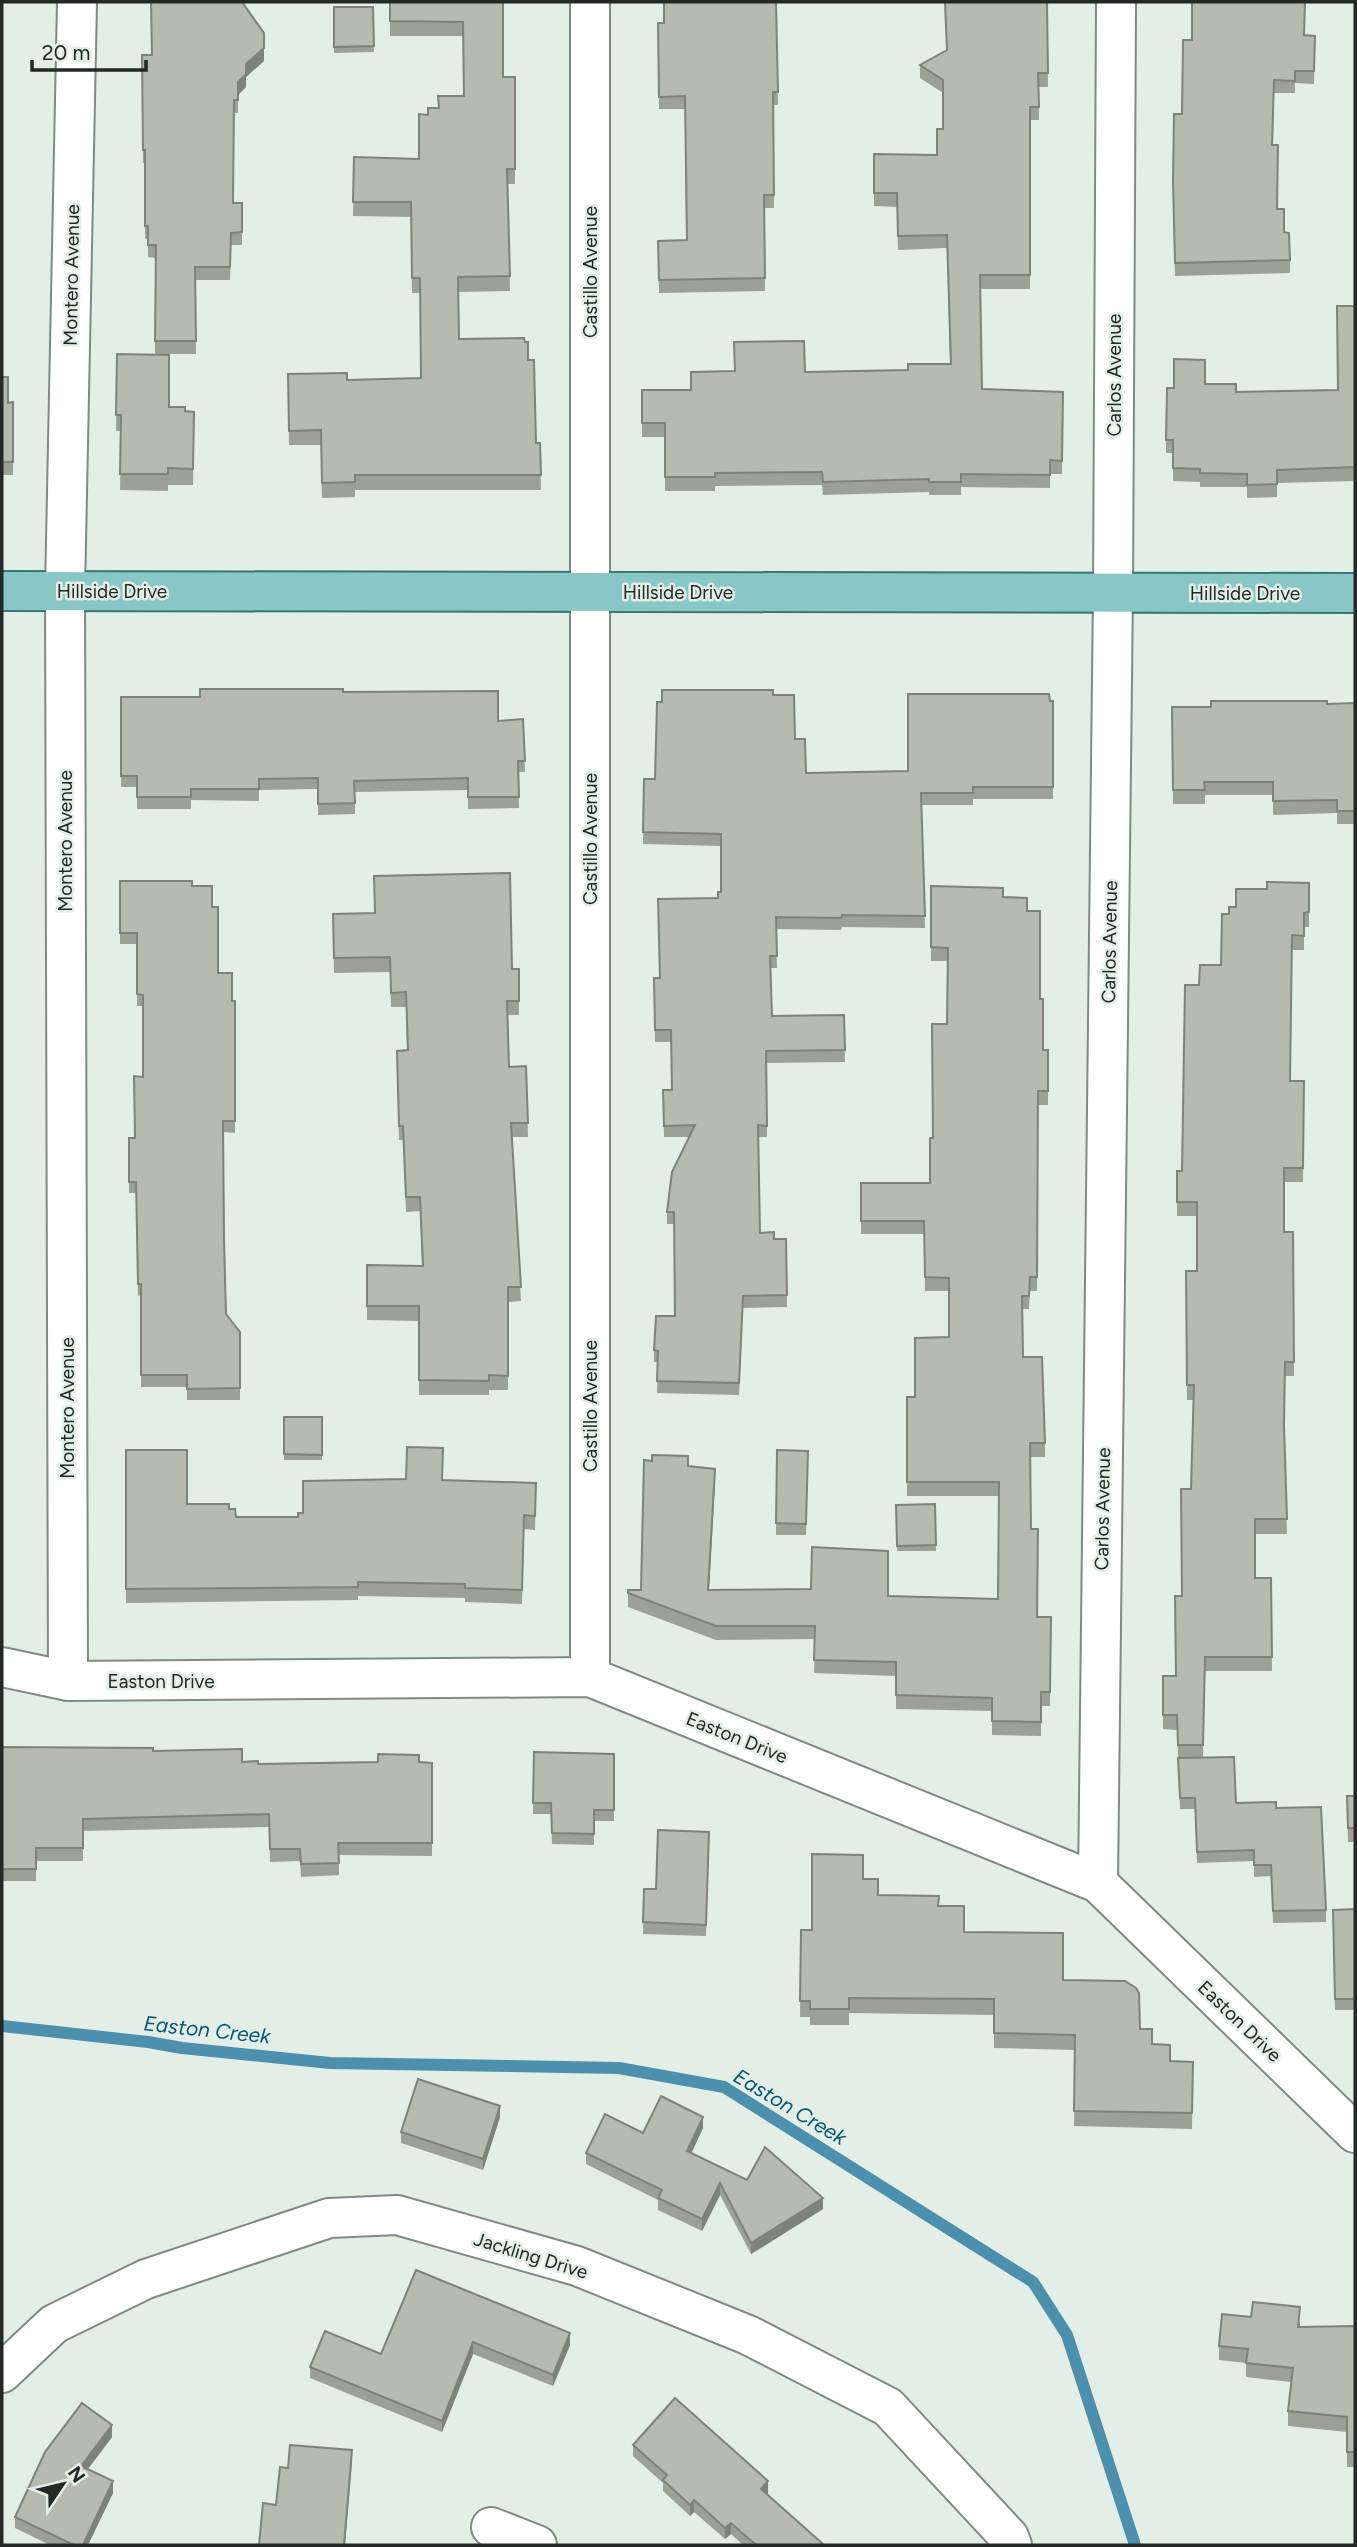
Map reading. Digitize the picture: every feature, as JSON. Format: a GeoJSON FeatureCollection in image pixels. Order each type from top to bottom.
{"type":"FeatureCollection","features":[{"type":"Feature","properties":{"kind":"main road","name":"Hillside Drive"},"geometry":{"type":"LineString","coordinates":[[2,591],[1355,593]]}},
{"type":"Feature","properties":{"kind":"street","name":"Montero Avenue"},"geometry":{"type":"LineString","coordinates":[[68,1681],[65,591],[76,2]]}},
{"type":"Feature","properties":{"kind":"street","name":"Castillo Avenue"},"geometry":{"type":"LineString","coordinates":[[590,2],[590,1677]]}},
{"type":"Feature","properties":{"kind":"street","name":"Carlos Avenue"},"geometry":{"type":"LineString","coordinates":[[1098,1883],[1113,593],[1116,2]]}},
{"type":"Feature","properties":{"kind":"street","name":"Easton Drive"},"geometry":{"type":"LineString","coordinates":[[2,1667],[68,1681],[590,1677],[1098,1883],[1355,2133]]}},
{"type":"Feature","properties":{"kind":"street","name":"Jackling Drive"},"geometry":{"type":"LineString","coordinates":[[2,2373],[54,2324],[146,2279],[329,2218],[397,2215],[577,2266],[747,2335],[888,2407],[1009,2537],[1013,2545]]}},
{"type":"Feature","properties":{"kind":"street"},"geometry":{"type":"LineString","coordinates":[[491,2528],[537,2545]]}},
{"type":"Feature","properties":{"kind":"building"},"geometry":{"type":"Polygon","coordinates":[[[151,2],[242,2],[264,33],[264,48],[246,64],[246,74],[238,82],[238,100],[234,100],[233,203],[242,203],[242,232],[231,233],[230,267],[195,267],[196,341],[155,341],[156,245],[148,245],[148,226],[145,226],[143,150],[142,55],[152,55],[151,2]]]}},
{"type":"Feature","properties":{"kind":"building"},"geometry":{"type":"Polygon","coordinates":[[[390,2],[503,2],[503,77],[515,77],[515,169],[507,169],[510,276],[458,277],[459,339],[524,338],[525,342],[528,342],[528,360],[534,360],[536,443],[540,443],[541,475],[355,475],[355,482],[322,483],[321,430],[289,431],[288,374],[347,373],[347,380],[421,378],[420,278],[412,278],[411,202],[353,202],[354,157],[419,159],[419,114],[428,115],[428,108],[439,108],[438,96],[464,96],[463,22],[390,21],[390,2]]]}},
{"type":"Feature","properties":{"kind":"building"},"geometry":{"type":"Polygon","coordinates":[[[664,2],[776,2],[778,92],[773,92],[774,195],[764,195],[765,278],[659,280],[658,241],[687,240],[685,96],[659,97],[658,23],[664,23],[664,2]]]}},
{"type":"Feature","properties":{"kind":"building"},"geometry":{"type":"Polygon","coordinates":[[[945,2],[1047,2],[1048,73],[1038,73],[1039,107],[1030,107],[1030,275],[980,275],[982,389],[1063,392],[1062,461],[1050,460],[1050,475],[961,474],[961,482],[929,482],[929,479],[823,482],[822,472],[715,473],[715,477],[665,477],[665,423],[642,423],[642,390],[691,390],[691,372],[735,371],[734,342],[804,341],[805,372],[908,370],[908,364],[951,364],[947,235],[898,236],[897,193],[874,193],[874,154],[937,155],[937,129],[943,129],[943,80],[920,65],[947,50],[945,2]]]}},
{"type":"Feature","properties":{"kind":"building"},"geometry":{"type":"Polygon","coordinates":[[[1192,2],[1305,2],[1304,35],[1315,36],[1314,71],[1295,71],[1295,81],[1274,80],[1272,145],[1278,145],[1277,209],[1284,209],[1284,232],[1289,233],[1290,260],[1175,263],[1174,114],[1182,114],[1183,40],[1192,40],[1192,2]]]}},
{"type":"Feature","properties":{"kind":"building"},"geometry":{"type":"Polygon","coordinates":[[[334,7],[373,7],[374,46],[334,47],[334,7]]]}},
{"type":"Feature","properties":{"kind":"building"},"geometry":{"type":"Polygon","coordinates":[[[1337,306],[1355,306],[1355,467],[1277,470],[1277,484],[1247,485],[1247,474],[1200,473],[1200,469],[1173,468],[1173,440],[1166,440],[1167,388],[1174,388],[1174,359],[1205,360],[1205,384],[1236,384],[1236,392],[1338,390],[1337,306]]]}},
{"type":"Feature","properties":{"kind":"building"},"geometry":{"type":"Polygon","coordinates":[[[117,354],[169,355],[169,407],[185,407],[185,411],[194,412],[193,469],[168,468],[168,474],[120,474],[121,415],[116,415],[117,354]]]}},
{"type":"Feature","properties":{"kind":"building"},"geometry":{"type":"Polygon","coordinates":[[[2,377],[8,377],[8,403],[13,402],[13,462],[2,462],[2,377]]]}},
{"type":"Feature","properties":{"kind":"building"},"geometry":{"type":"Polygon","coordinates":[[[200,689],[498,691],[498,721],[523,719],[525,761],[518,761],[519,797],[468,797],[468,778],[354,781],[355,803],[318,804],[318,778],[259,779],[259,789],[191,789],[191,797],[137,797],[137,776],[121,776],[121,697],[200,697],[200,689]]]}},
{"type":"Feature","properties":{"kind":"building"},"geometry":{"type":"Polygon","coordinates":[[[662,690],[773,690],[773,695],[794,695],[795,739],[805,739],[806,773],[908,771],[908,694],[1049,694],[1050,701],[1053,701],[1053,787],[973,787],[973,793],[921,793],[925,916],[776,917],[777,956],[770,956],[772,1016],[844,1015],[845,1050],[766,1051],[767,1126],[758,1125],[760,1233],[774,1232],[774,1239],[786,1239],[787,1295],[743,1296],[739,1383],[657,1381],[658,1351],[654,1350],[656,1316],[675,1316],[674,1212],[667,1212],[672,1172],[695,1125],[664,1126],[663,1090],[672,1090],[671,1030],[655,1030],[654,978],[660,978],[658,899],[718,898],[718,892],[721,892],[721,834],[643,832],[644,779],[655,779],[657,702],[662,702],[662,690]]]}},
{"type":"Feature","properties":{"kind":"building"},"geometry":{"type":"Polygon","coordinates":[[[1211,701],[1355,703],[1355,811],[1337,811],[1337,800],[1273,801],[1273,782],[1204,782],[1205,790],[1173,790],[1172,707],[1211,707],[1211,701]]]}},
{"type":"Feature","properties":{"kind":"building"},"geometry":{"type":"Polygon","coordinates":[[[510,873],[512,969],[519,969],[519,1001],[507,1001],[509,1067],[526,1066],[528,1123],[511,1123],[521,1287],[508,1287],[508,1376],[489,1375],[489,1381],[419,1380],[419,1306],[367,1306],[367,1265],[423,1266],[420,1197],[406,1197],[403,1126],[399,1126],[397,1051],[408,1050],[406,992],[391,993],[390,957],[334,958],[333,914],[375,913],[374,876],[510,873]]]}},
{"type":"Feature","properties":{"kind":"building"},"geometry":{"type":"Polygon","coordinates":[[[120,881],[192,881],[192,886],[212,886],[212,907],[218,907],[218,973],[232,973],[232,1001],[235,1001],[235,1121],[223,1121],[224,1240],[226,1314],[240,1332],[240,1388],[187,1389],[187,1375],[141,1375],[141,1284],[138,1284],[136,1182],[129,1182],[129,1138],[135,1138],[134,1076],[143,1077],[143,995],[137,994],[137,933],[120,933],[120,881]]]}},
{"type":"Feature","properties":{"kind":"building"},"geometry":{"type":"Polygon","coordinates":[[[1267,882],[1309,883],[1309,912],[1304,913],[1304,936],[1292,935],[1290,1081],[1304,1081],[1303,1168],[1284,1168],[1284,1232],[1293,1232],[1294,1362],[1285,1362],[1287,1519],[1255,1519],[1255,1578],[1271,1578],[1272,1657],[1205,1657],[1203,1745],[1178,1745],[1177,1715],[1163,1715],[1163,1676],[1176,1676],[1175,1596],[1182,1596],[1181,1489],[1191,1489],[1194,1385],[1187,1385],[1186,1271],[1197,1271],[1197,1202],[1177,1202],[1177,1171],[1182,1171],[1185,985],[1199,985],[1200,965],[1221,965],[1222,914],[1229,914],[1229,907],[1236,907],[1236,889],[1267,889],[1267,882]]]}},
{"type":"Feature","properties":{"kind":"building"},"geometry":{"type":"Polygon","coordinates":[[[931,886],[1003,888],[1003,897],[1027,898],[1027,911],[1040,911],[1040,999],[1043,999],[1043,1050],[1048,1050],[1048,1091],[1038,1091],[1037,1277],[1030,1277],[1029,1296],[1022,1296],[1023,1357],[1042,1357],[1045,1443],[1030,1443],[1031,1529],[1038,1529],[1037,1617],[1051,1617],[1050,1692],[1041,1692],[1041,1722],[992,1721],[992,1698],[896,1695],[896,1662],[814,1660],[815,1626],[716,1626],[628,1593],[628,1590],[641,1590],[644,1460],[652,1461],[652,1455],[688,1456],[688,1466],[715,1469],[708,1590],[811,1589],[812,1547],[888,1551],[888,1596],[998,1599],[999,1482],[907,1482],[907,1397],[915,1397],[915,1338],[949,1337],[949,1278],[925,1277],[924,1221],[861,1221],[861,1183],[930,1183],[930,1138],[933,1138],[932,1024],[947,1024],[948,948],[931,947],[931,886]]]}},
{"type":"Feature","properties":{"kind":"building"},"geometry":{"type":"Polygon","coordinates":[[[284,1417],[322,1417],[322,1455],[284,1454],[284,1417]]]}},
{"type":"Feature","properties":{"kind":"building"},"geometry":{"type":"Polygon","coordinates":[[[407,1447],[443,1448],[442,1480],[536,1483],[535,1516],[524,1515],[522,1590],[465,1588],[465,1584],[358,1582],[358,1587],[126,1589],[126,1450],[187,1450],[187,1504],[229,1504],[229,1509],[235,1509],[236,1517],[298,1517],[298,1513],[303,1513],[303,1481],[406,1479],[407,1447]]]}},
{"type":"Feature","properties":{"kind":"building"},"geometry":{"type":"Polygon","coordinates":[[[777,1450],[808,1451],[806,1524],[776,1523],[777,1450]]]}},
{"type":"Feature","properties":{"kind":"building"},"geometry":{"type":"Polygon","coordinates":[[[935,1504],[936,1545],[897,1546],[896,1505],[935,1504]]]}},
{"type":"Feature","properties":{"kind":"building"},"geometry":{"type":"Polygon","coordinates":[[[2,1747],[153,1748],[153,1751],[242,1749],[242,1762],[258,1761],[258,1764],[378,1762],[378,1754],[419,1755],[419,1762],[432,1763],[432,1843],[338,1843],[339,1863],[301,1864],[300,1849],[270,1849],[269,1814],[83,1819],[83,1848],[36,1848],[36,1869],[2,1869],[2,1747]]]}},
{"type":"Feature","properties":{"kind":"building"},"geometry":{"type":"Polygon","coordinates":[[[534,1752],[614,1754],[614,1810],[594,1810],[594,1834],[552,1833],[551,1803],[533,1803],[534,1752]]]}},
{"type":"Feature","properties":{"kind":"building"},"geometry":{"type":"Polygon","coordinates":[[[1234,1757],[1236,1803],[1276,1802],[1276,1808],[1321,1807],[1326,1910],[1273,1911],[1271,1865],[1254,1865],[1254,1850],[1197,1852],[1195,1798],[1180,1798],[1178,1758],[1234,1757]]]}},
{"type":"Feature","properties":{"kind":"building"},"geometry":{"type":"Polygon","coordinates":[[[1347,1796],[1355,1796],[1355,1828],[1348,1828],[1347,1796]]]}},
{"type":"Feature","properties":{"kind":"building"},"geometry":{"type":"Polygon","coordinates":[[[658,1830],[709,1832],[706,1925],[643,1922],[644,1889],[656,1889],[658,1830]]]}},
{"type":"Feature","properties":{"kind":"building"},"geometry":{"type":"Polygon","coordinates":[[[812,1854],[863,1855],[863,1879],[878,1879],[878,1895],[939,1896],[938,1906],[964,1906],[964,1932],[1063,1933],[1063,1980],[1125,1981],[1139,1993],[1140,2029],[1152,2029],[1152,2044],[1170,2045],[1170,2061],[1193,2062],[1192,2113],[1074,2111],[1075,2035],[994,2033],[994,1999],[849,1998],[849,2009],[810,2009],[810,2001],[800,2001],[801,1930],[812,1930],[812,1854]]]}},
{"type":"Feature","properties":{"kind":"building"},"geometry":{"type":"Polygon","coordinates":[[[1355,1909],[1355,1999],[1335,1999],[1333,1910],[1355,1909]]]}},
{"type":"Feature","properties":{"kind":"building"},"geometry":{"type":"Polygon","coordinates":[[[418,2079],[500,2106],[483,2159],[401,2132],[418,2079]]]}},
{"type":"Feature","properties":{"kind":"building"},"geometry":{"type":"Polygon","coordinates":[[[661,2096],[703,2117],[687,2151],[747,2180],[765,2147],[823,2198],[751,2243],[720,2183],[702,2219],[658,2198],[662,2190],[586,2153],[605,2114],[643,2133],[661,2096]]]}},
{"type":"Feature","properties":{"kind":"building"},"geometry":{"type":"Polygon","coordinates":[[[416,2270],[570,2333],[553,2375],[473,2342],[442,2421],[310,2367],[325,2331],[381,2354],[416,2270]]]}},
{"type":"Feature","properties":{"kind":"building"},"geometry":{"type":"Polygon","coordinates":[[[1253,2302],[1300,2307],[1298,2327],[1355,2326],[1355,2452],[1347,2452],[1347,2417],[1288,2411],[1293,2368],[1246,2363],[1248,2349],[1219,2346],[1222,2314],[1251,2317],[1253,2302]]]}},
{"type":"Feature","properties":{"kind":"building"},"geometry":{"type":"Polygon","coordinates":[[[675,2398],[768,2481],[761,2489],[823,2544],[756,2545],[731,2523],[725,2528],[694,2500],[690,2505],[663,2480],[667,2475],[633,2445],[675,2398]]]}},
{"type":"Feature","properties":{"kind":"building"},"geometry":{"type":"Polygon","coordinates":[[[82,2403],[112,2425],[81,2466],[113,2481],[83,2545],[74,2545],[15,2517],[45,2452],[82,2403]]]}},
{"type":"Feature","properties":{"kind":"building"},"geometry":{"type":"Polygon","coordinates":[[[290,2445],[352,2450],[344,2545],[259,2545],[263,2503],[276,2505],[280,2467],[288,2468],[290,2445]]]}},
{"type":"Feature","properties":{"kind":"waterway","name":"Easton Creek"},"geometry":{"type":"LineString","coordinates":[[2,2026],[330,2063],[619,2068],[724,2087],[1033,2282],[1067,2335],[1135,2545]]}}]}
